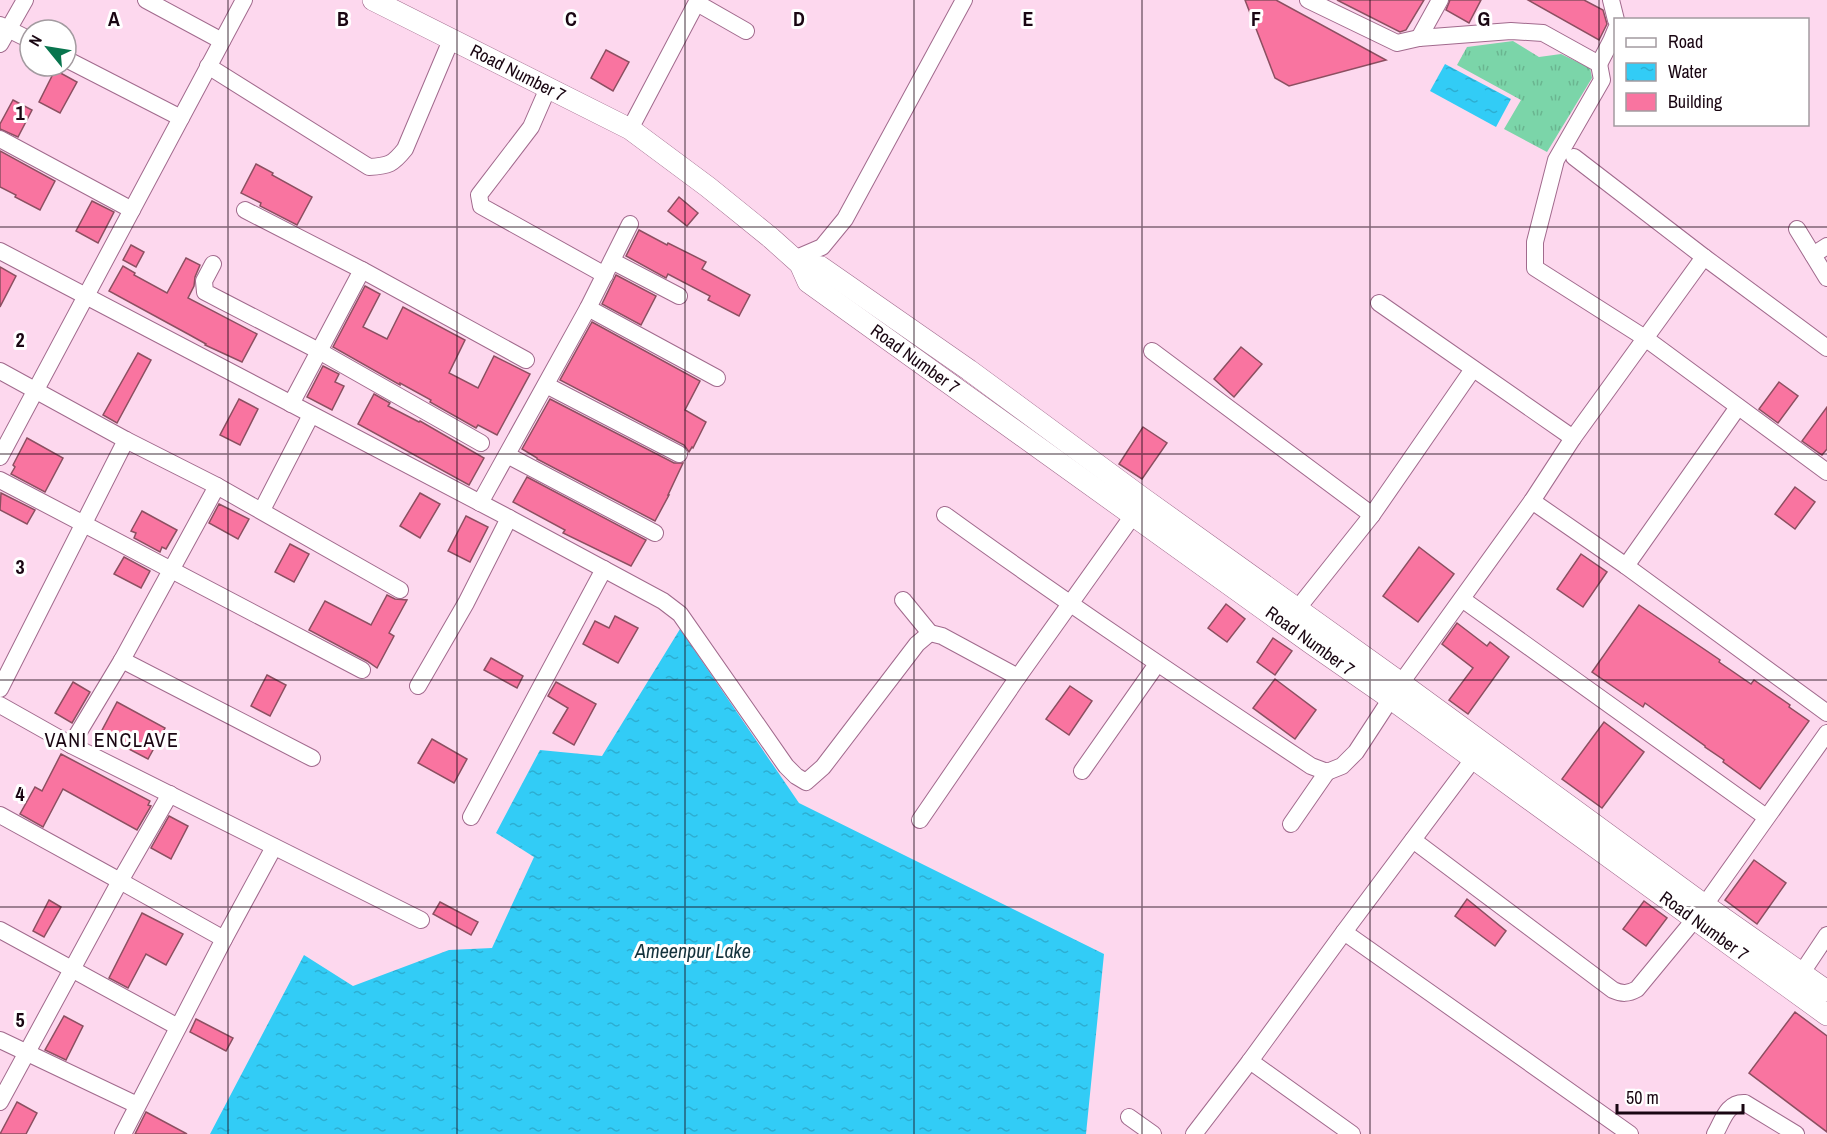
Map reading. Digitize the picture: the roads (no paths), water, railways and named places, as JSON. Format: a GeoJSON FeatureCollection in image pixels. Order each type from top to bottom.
{"type":"FeatureCollection","features":[{"type":"Feature","properties":{"kind":"street"},"geometry":{"type":"LineString","coordinates":[[18,37],[3,33],[24,0]]}},
{"type":"Feature","properties":{"kind":"street"},"geometry":{"type":"LineString","coordinates":[[146,0],[222,40]]}},
{"type":"Feature","properties":{"kind":"street"},"geometry":{"type":"LineString","coordinates":[[0,457],[244,0]]}},
{"type":"Feature","properties":{"kind":"street","name":"Road Number 7"},"geometry":{"type":"LineString","coordinates":[[373,0],[630,129],[708,187],[797,262],[808,282],[1036,445],[1139,507],[1396,691],[1796,981],[1827,1015]]}},
{"type":"Feature","properties":{"kind":"street"},"geometry":{"type":"LineString","coordinates":[[797,262],[822,247],[844,219],[964,0]]}},
{"type":"Feature","properties":{"kind":"street"},"geometry":{"type":"LineString","coordinates":[[1308,0],[1397,43],[1419,38],[1512,31],[1543,33],[1599,64]]}},
{"type":"Feature","properties":{"kind":"street"},"geometry":{"type":"LineString","coordinates":[[1419,38],[1440,0]]}},
{"type":"Feature","properties":{"kind":"street"},"geometry":{"type":"LineString","coordinates":[[1611,0],[1616,18]]}},
{"type":"Feature","properties":{"kind":"street"},"geometry":{"type":"LineString","coordinates":[[630,129],[697,2],[746,31]]}},
{"type":"Feature","properties":{"kind":"street"},"geometry":{"type":"LineString","coordinates":[[1614,34],[1599,64],[1602,80],[1556,160],[1535,242],[1534,268],[1645,338],[1827,472]]}},
{"type":"Feature","properties":{"kind":"street"},"geometry":{"type":"LineString","coordinates":[[208,66],[369,166],[385,166],[395,161],[405,149],[451,39]]}},
{"type":"Feature","properties":{"kind":"street"},"geometry":{"type":"LineString","coordinates":[[78,65],[181,117]]}},
{"type":"Feature","properties":{"kind":"street"},"geometry":{"type":"LineString","coordinates":[[548,88],[531,127],[479,195],[481,206],[609,268],[679,296]]}},
{"type":"Feature","properties":{"kind":"street"},"geometry":{"type":"LineString","coordinates":[[0,139],[132,210]]}},
{"type":"Feature","properties":{"kind":"street"},"geometry":{"type":"LineString","coordinates":[[1574,157],[1827,348]]}},
{"type":"Feature","properties":{"kind":"street"},"geometry":{"type":"LineString","coordinates":[[245,210],[362,270],[526,360]]}},
{"type":"Feature","properties":{"kind":"street"},"geometry":{"type":"LineString","coordinates":[[480,503],[588,308],[630,224]]}},
{"type":"Feature","properties":{"kind":"street"},"geometry":{"type":"LineString","coordinates":[[1797,229],[1820,250],[1827,278]]}},
{"type":"Feature","properties":{"kind":"street"},"geometry":{"type":"LineString","coordinates":[[0,251],[663,601],[680,614],[786,766],[806,782],[823,767],[917,644],[930,633]]}},
{"type":"Feature","properties":{"kind":"street"},"geometry":{"type":"LineString","coordinates":[[1292,824],[1327,772],[1342,766],[1356,752],[1396,691],[1704,257]]}},
{"type":"Feature","properties":{"kind":"street","name":"Road Number 7"},"geometry":{"type":"LineString","coordinates":[[797,262],[820,267],[969,370],[1047,427],[1139,507]]}},
{"type":"Feature","properties":{"kind":"street"},"geometry":{"type":"LineString","coordinates":[[213,264],[204,281],[205,292],[319,351],[481,443]]}},
{"type":"Feature","properties":{"kind":"street"},"geometry":{"type":"LineString","coordinates":[[291,404],[362,270]]}},
{"type":"Feature","properties":{"kind":"street"},"geometry":{"type":"LineString","coordinates":[[1378,303],[1574,438]]}},
{"type":"Feature","properties":{"kind":"street"},"geometry":{"type":"LineString","coordinates":[[588,308],[717,378]]}},
{"type":"Feature","properties":{"kind":"street"},"geometry":{"type":"LineString","coordinates":[[1152,351],[1372,515]]}},
{"type":"Feature","properties":{"kind":"street"},"geometry":{"type":"LineString","coordinates":[[1291,616],[1372,515],[1473,369]]}},
{"type":"Feature","properties":{"kind":"street"},"geometry":{"type":"LineString","coordinates":[[0,371],[126,440],[262,510],[400,590]]}},
{"type":"Feature","properties":{"kind":"street"},"geometry":{"type":"LineString","coordinates":[[546,385],[679,454]]}},
{"type":"Feature","properties":{"kind":"street"},"geometry":{"type":"LineString","coordinates":[[1626,566],[1738,407]]}},
{"type":"Feature","properties":{"kind":"street"},"geometry":{"type":"LineString","coordinates":[[262,510],[311,415]]}},
{"type":"Feature","properties":{"kind":"street"},"geometry":{"type":"LineString","coordinates":[[1036,445],[1047,427]]}},
{"type":"Feature","properties":{"kind":"street"},"geometry":{"type":"LineString","coordinates":[[0,689],[126,440]]}},
{"type":"Feature","properties":{"kind":"street"},"geometry":{"type":"LineString","coordinates":[[507,455],[655,534]]}},
{"type":"Feature","properties":{"kind":"street"},"geometry":{"type":"LineString","coordinates":[[0,480],[363,670]]}},
{"type":"Feature","properties":{"kind":"street"},"geometry":{"type":"LineString","coordinates":[[71,745],[122,660],[217,486]]}},
{"type":"Feature","properties":{"kind":"street"},"geometry":{"type":"LineString","coordinates":[[1532,501],[1626,566],[1827,713]]}},
{"type":"Feature","properties":{"kind":"street"},"geometry":{"type":"LineString","coordinates":[[920,820],[1139,507]]}},
{"type":"Feature","properties":{"kind":"street"},"geometry":{"type":"LineString","coordinates":[[945,516],[1157,664],[1311,766],[1327,772]]}},
{"type":"Feature","properties":{"kind":"street"},"geometry":{"type":"LineString","coordinates":[[418,686],[466,603],[509,518]]}},
{"type":"Feature","properties":{"kind":"street"},"geometry":{"type":"LineString","coordinates":[[471,817],[604,569]]}},
{"type":"Feature","properties":{"kind":"street"},"geometry":{"type":"LineString","coordinates":[[1462,599],[1766,817]]}},
{"type":"Feature","properties":{"kind":"street"},"geometry":{"type":"LineString","coordinates":[[903,600],[930,633],[942,636],[1018,677]]}},
{"type":"Feature","properties":{"kind":"street"},"geometry":{"type":"LineString","coordinates":[[122,660],[312,758]]}},
{"type":"Feature","properties":{"kind":"street"},"geometry":{"type":"LineString","coordinates":[[1082,771],[1157,664]]}},
{"type":"Feature","properties":{"kind":"street"},"geometry":{"type":"LineString","coordinates":[[0,705],[71,745],[421,920]]}},
{"type":"Feature","properties":{"kind":"street"},"geometry":{"type":"LineString","coordinates":[[1413,840],[1603,983],[1620,993],[1628,994],[1637,989],[1699,912],[1827,733]]}},
{"type":"Feature","properties":{"kind":"street"},"geometry":{"type":"LineString","coordinates":[[1194,1134],[1251,1061],[1479,752]]}},
{"type":"Feature","properties":{"kind":"street"},"geometry":{"type":"LineString","coordinates":[[0,1102],[170,794]]}},
{"type":"Feature","properties":{"kind":"street"},"geometry":{"type":"LineString","coordinates":[[0,815],[224,939]]}},
{"type":"Feature","properties":{"kind":"street"},"geometry":{"type":"LineString","coordinates":[[123,1134],[274,847]]}},
{"type":"Feature","properties":{"kind":"street"},"geometry":{"type":"LineString","coordinates":[[0,930],[178,1027]]}},
{"type":"Feature","properties":{"kind":"street"},"geometry":{"type":"LineString","coordinates":[[1344,932],[1630,1134]]}},
{"type":"Feature","properties":{"kind":"street"},"geometry":{"type":"LineString","coordinates":[[1796,981],[1827,935]]}},
{"type":"Feature","properties":{"kind":"street","name":"Road Number 7"},"geometry":{"type":"LineString","coordinates":[[1796,981],[1827,991]]}},
{"type":"Feature","properties":{"kind":"street"},"geometry":{"type":"LineString","coordinates":[[0,1040],[137,1105]]}},
{"type":"Feature","properties":{"kind":"street"},"geometry":{"type":"LineString","coordinates":[[1251,1061],[1352,1134]]}},
{"type":"Feature","properties":{"kind":"street"},"geometry":{"type":"LineString","coordinates":[[1715,1134],[1731,1106],[1745,1103],[1796,1134]]}},
{"type":"Feature","properties":{"kind":"street"},"geometry":{"type":"LineString","coordinates":[[1129,1117],[1153,1134]]}},
{"type":"Feature","properties":{"kind":"water"},"geometry":{"type":"Polygon","coordinates":[[[1445,64],[1511,99],[1496,127],[1430,91],[1445,64]]]}},
{"type":"Feature","properties":{"kind":"water","name":"Ameenpur Lake"},"geometry":{"type":"Polygon","coordinates":[[[680,629],[799,803],[1104,954],[1086,1134],[210,1134],[304,955],[353,986],[449,950],[492,948],[534,857],[496,833],[540,750],[602,756],[680,629]]]}},
{"type":"Feature","properties":{"kind":"district","name":"VANI ENCLAVE"},"geometry":{"type":"Point","coordinates":[112,740]}}]}
